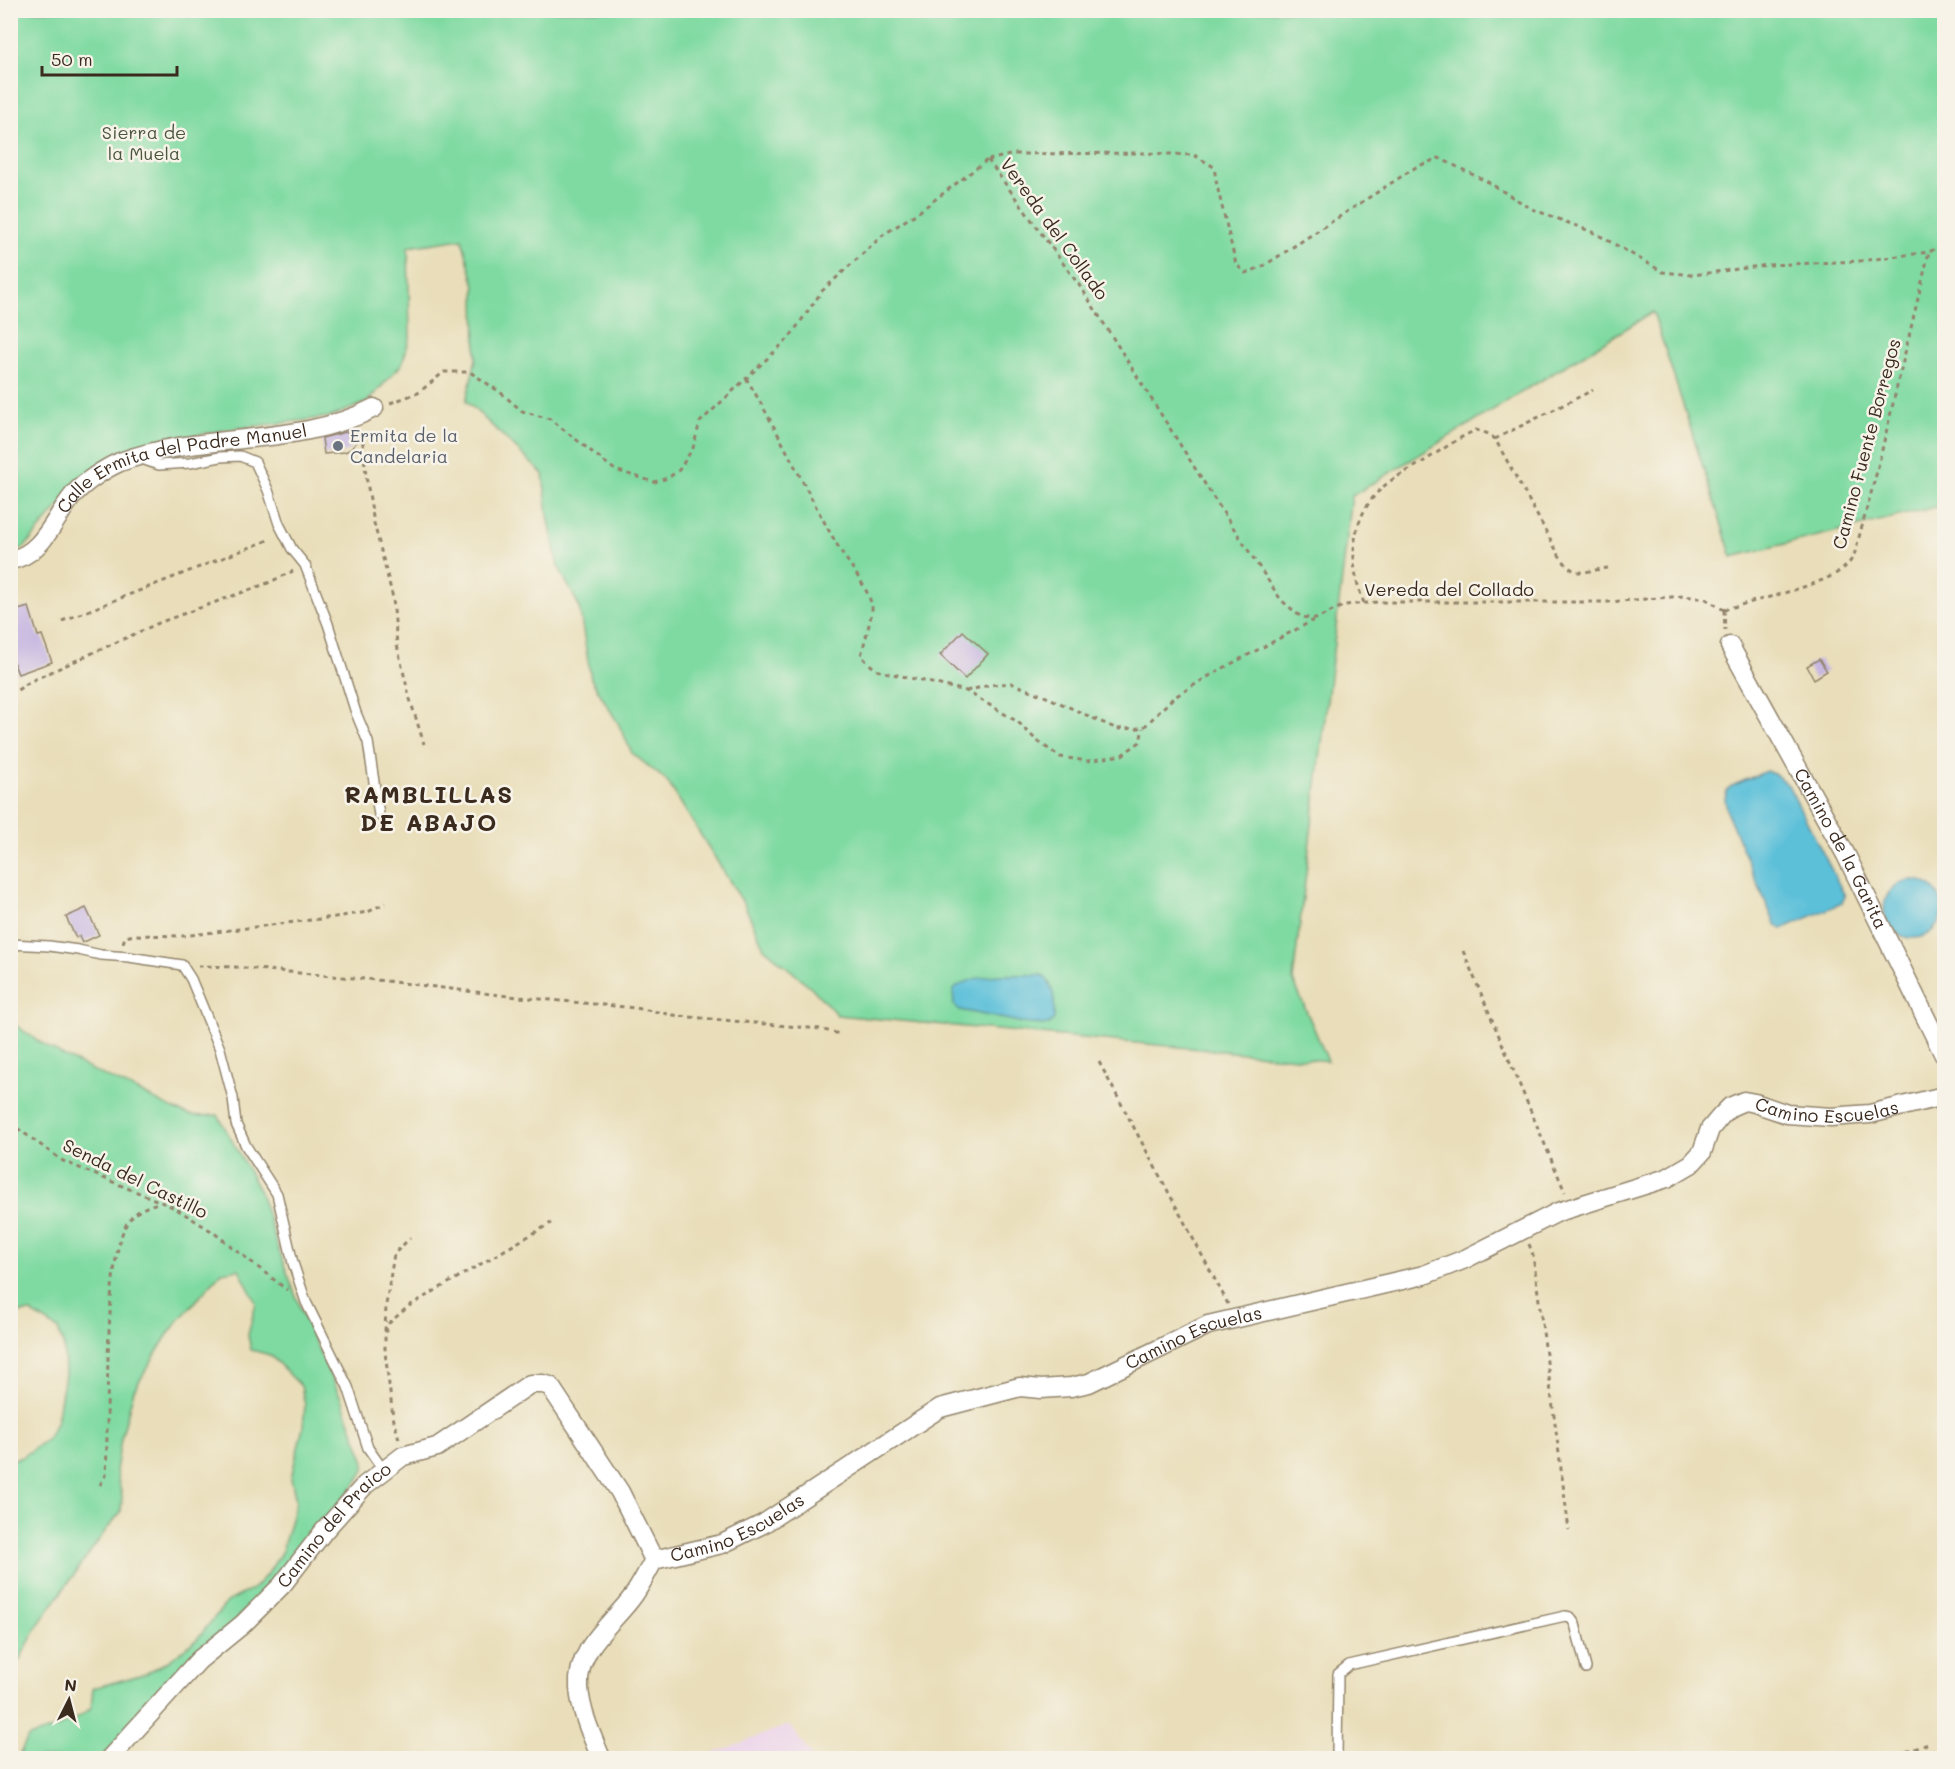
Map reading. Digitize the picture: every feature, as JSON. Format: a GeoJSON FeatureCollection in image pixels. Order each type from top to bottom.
{"type":"FeatureCollection","features":[{"type":"Feature","properties":{"kind":"street","name":"Calle Ermita del Padre Manuel"},"geometry":{"type":"LineString","coordinates":[[10,560],[20,558],[33,550],[54,526],[76,493],[99,473],[120,462],[165,449],[329,426],[366,412]]}},
{"type":"Feature","properties":{"kind":"street","name":"Camino de la Garita"},"geometry":{"type":"LineString","coordinates":[[1730,646],[1846,855],[1944,1055]]}},
{"type":"Feature","properties":{"kind":"street","name":"Camino Escuelas"},"geometry":{"type":"LineString","coordinates":[[601,1758],[583,1713],[579,1687],[580,1668],[587,1650],[633,1596],[654,1560],[722,1544],[764,1524],[940,1408],[1020,1387],[1041,1389],[1089,1383],[1208,1325],[1424,1275],[1465,1259],[1558,1212],[1667,1178],[1691,1164],[1702,1152],[1710,1129],[1730,1107],[1744,1101],[1787,1114],[1831,1117],[1870,1114],[1944,1096]]}},
{"type":"Feature","properties":{"kind":"street","name":"Camino del Praico"},"geometry":{"type":"LineString","coordinates":[[110,1758],[199,1660],[243,1624],[282,1585],[324,1531],[365,1485],[403,1456],[437,1447],[530,1384],[550,1386],[620,1492],[654,1560]]}},
{"type":"Feature","properties":{"kind":"lane"},"geometry":{"type":"LineString","coordinates":[[137,457],[159,465],[190,464],[219,457],[240,456],[255,462],[284,534],[305,565],[328,624],[356,713],[368,742],[379,815]]}},
{"type":"Feature","properties":{"kind":"lane"},"geometry":{"type":"LineString","coordinates":[[10,944],[49,946],[182,965],[191,979],[220,1049],[233,1098],[236,1124],[246,1146],[278,1194],[293,1263],[306,1302],[348,1388],[368,1448],[384,1471]]}},
{"type":"Feature","properties":{"kind":"lane"},"geometry":{"type":"LineString","coordinates":[[1338,1758],[1338,1674],[1349,1665],[1565,1616],[1570,1617],[1575,1624],[1586,1668]]}},
{"type":"Feature","properties":{"kind":"path"},"geometry":{"type":"LineString","coordinates":[[988,160],[1014,154],[1068,152],[1194,155],[1214,167],[1236,264],[1245,273],[1262,267],[1416,167],[1439,158],[1486,181],[1532,209],[1595,233],[1663,272],[1693,275],[1768,265],[1860,261],[1929,252],[1944,244]]}},
{"type":"Feature","properties":{"kind":"path","name":"Vereda del Collado"},"geometry":{"type":"LineString","coordinates":[[366,412],[418,393],[444,372],[470,372],[500,392],[522,411],[550,419],[615,470],[654,482],[668,478],[679,470],[693,448],[700,422],[789,338],[822,291],[883,235],[988,160],[1084,292],[1281,600],[1301,617],[1316,619],[1346,605],[1364,603],[1608,602],[1684,596],[1706,599],[1724,610]]}},
{"type":"Feature","properties":{"kind":"path","name":"Camino Fuente Borregos"},"geometry":{"type":"LineString","coordinates":[[1724,610],[1829,578],[1845,567],[1856,552],[1929,252]]}},
{"type":"Feature","properties":{"kind":"path"},"geometry":{"type":"LineString","coordinates":[[746,378],[762,403],[836,544],[863,586],[873,609],[861,656],[876,670],[966,691],[1018,722],[1036,740],[1060,757],[1088,761],[1122,755],[1140,742],[1143,728],[1173,698],[1214,673],[1316,619]]}},
{"type":"Feature","properties":{"kind":"path"},"geometry":{"type":"LineString","coordinates":[[1495,439],[1593,390]]}},
{"type":"Feature","properties":{"kind":"path"},"geometry":{"type":"LineString","coordinates":[[366,412],[374,523],[393,598],[397,645],[409,696],[424,744]]}},
{"type":"Feature","properties":{"kind":"path"},"geometry":{"type":"LineString","coordinates":[[1364,603],[1354,574],[1354,542],[1358,522],[1369,502],[1383,487],[1476,430],[1489,434],[1495,439],[1569,569],[1579,573],[1608,568]]}},
{"type":"Feature","properties":{"kind":"path"},"geometry":{"type":"LineString","coordinates":[[62,621],[284,534]]}},
{"type":"Feature","properties":{"kind":"path"},"geometry":{"type":"LineString","coordinates":[[10,695],[31,681],[151,626],[268,583],[305,565]]}},
{"type":"Feature","properties":{"kind":"path"},"geometry":{"type":"LineString","coordinates":[[966,691],[990,684],[1011,683],[1117,729],[1143,728]]}},
{"type":"Feature","properties":{"kind":"path"},"geometry":{"type":"LineString","coordinates":[[129,957],[121,947],[124,937],[134,935],[183,936],[313,920],[368,912],[385,903]]}},
{"type":"Feature","properties":{"kind":"path"},"geometry":{"type":"LineString","coordinates":[[1463,951],[1571,1208]]}},
{"type":"Feature","properties":{"kind":"path"},"geometry":{"type":"LineString","coordinates":[[182,965],[235,967],[386,981],[636,1008],[679,1016],[820,1029],[840,1034]]}},
{"type":"Feature","properties":{"kind":"path"},"geometry":{"type":"LineString","coordinates":[[1099,1062],[1235,1319]]}},
{"type":"Feature","properties":{"kind":"path","name":"Senda del Castillo"},"geometry":{"type":"LineString","coordinates":[[10,1124],[63,1161],[175,1208],[213,1232],[274,1281],[306,1302]]}},
{"type":"Feature","properties":{"kind":"path"},"geometry":{"type":"LineString","coordinates":[[100,1485],[106,1475],[110,1324],[121,1235],[129,1220],[142,1208],[159,1203]]}},
{"type":"Feature","properties":{"kind":"path"},"geometry":{"type":"LineString","coordinates":[[385,1333],[389,1323],[409,1306],[551,1223]]}},
{"type":"Feature","properties":{"kind":"path"},"geometry":{"type":"LineString","coordinates":[[1519,1231],[1533,1255],[1569,1530]]}},
{"type":"Feature","properties":{"kind":"path"},"geometry":{"type":"LineString","coordinates":[[403,1456],[393,1417],[385,1333],[386,1305],[394,1254],[410,1238]]}},
{"type":"Feature","properties":{"kind":"path"},"geometry":{"type":"LineString","coordinates":[[1889,1758],[1928,1744]]}},
{"type":"Feature","properties":{"kind":"shaded area"},"geometry":{"type":"Polygon","coordinates":[[[789,1725],[813,1758],[701,1758],[789,1725]]]}},
{"type":"Feature","properties":{"kind":"green space","name":"Sierra de la Muela"},"geometry":{"type":"Polygon","coordinates":[[[11,11],[1944,11],[1944,505],[1732,557],[1653,312],[1352,496],[1293,980],[1328,1061],[837,1015],[812,988],[764,948],[744,904],[667,781],[632,753],[618,723],[591,679],[579,606],[558,566],[543,474],[466,401],[476,359],[475,286],[462,239],[408,247],[410,337],[402,364],[367,402],[330,417],[224,430],[152,443],[116,455],[85,475],[24,548],[11,550],[11,11]]]}},
{"type":"Feature","properties":{"kind":"green space"},"geometry":{"type":"Polygon","coordinates":[[[11,1021],[57,1053],[171,1108],[194,1116],[218,1115],[260,1192],[304,1318],[340,1396],[365,1462],[364,1470],[358,1480],[265,1588],[168,1692],[100,1758],[18,1758],[28,1737],[61,1726],[91,1708],[93,1688],[147,1673],[170,1660],[197,1639],[227,1602],[254,1588],[269,1572],[282,1551],[296,1501],[291,1478],[303,1427],[305,1405],[301,1386],[270,1355],[251,1350],[248,1335],[256,1303],[239,1269],[222,1272],[166,1337],[134,1390],[121,1439],[116,1471],[122,1496],[121,1512],[38,1625],[11,1676],[11,1460],[22,1457],[47,1439],[57,1421],[65,1374],[64,1347],[58,1329],[31,1312],[11,1313],[11,1021]]]}},
{"type":"Feature","properties":{"kind":"water"},"geometry":{"type":"Polygon","coordinates":[[[1766,771],[1776,775],[1788,785],[1845,896],[1842,903],[1782,929],[1775,924],[1728,815],[1725,799],[1727,790],[1732,786],[1766,771]]]}},
{"type":"Feature","properties":{"kind":"water"},"geometry":{"type":"Polygon","coordinates":[[[1913,880],[1924,882],[1937,893],[1942,909],[1940,920],[1929,933],[1913,938],[1902,936],[1889,925],[1884,909],[1886,898],[1897,885],[1913,880]]]}},
{"type":"Feature","properties":{"kind":"water"},"geometry":{"type":"Polygon","coordinates":[[[995,975],[1042,975],[1050,984],[1053,995],[1054,1019],[1049,1025],[1029,1024],[960,1010],[954,1005],[953,990],[972,980],[995,975]]]}},
{"type":"Feature","properties":{"kind":"building","name":"Ermita de la Candelaria"},"geometry":{"type":"Polygon","coordinates":[[[346,432],[350,436],[360,438],[351,449],[345,452],[324,454],[322,438],[346,432]]]}},
{"type":"Feature","properties":{"kind":"building"},"geometry":{"type":"Polygon","coordinates":[[[29,607],[38,636],[42,635],[52,662],[18,674],[10,654],[10,612],[29,607]]]}},
{"type":"Feature","properties":{"kind":"building"},"geometry":{"type":"Polygon","coordinates":[[[963,631],[988,654],[965,679],[940,655],[963,631]]]}},
{"type":"Feature","properties":{"kind":"building"},"geometry":{"type":"Polygon","coordinates":[[[1819,659],[1827,671],[1814,679],[1807,666],[1819,659]]]}},
{"type":"Feature","properties":{"kind":"building"},"geometry":{"type":"Polygon","coordinates":[[[86,908],[99,935],[82,943],[79,936],[76,938],[66,917],[86,908]]]}},
{"type":"Feature","properties":{"kind":"place","name":"Ermita de la Candelaria"},"geometry":{"type":"Point","coordinates":[338,446]}},
{"type":"Feature","properties":{"kind":"district","name":"RAMBLILLAS DE ABAJO"},"geometry":{"type":"Point","coordinates":[429,809]}}]}
